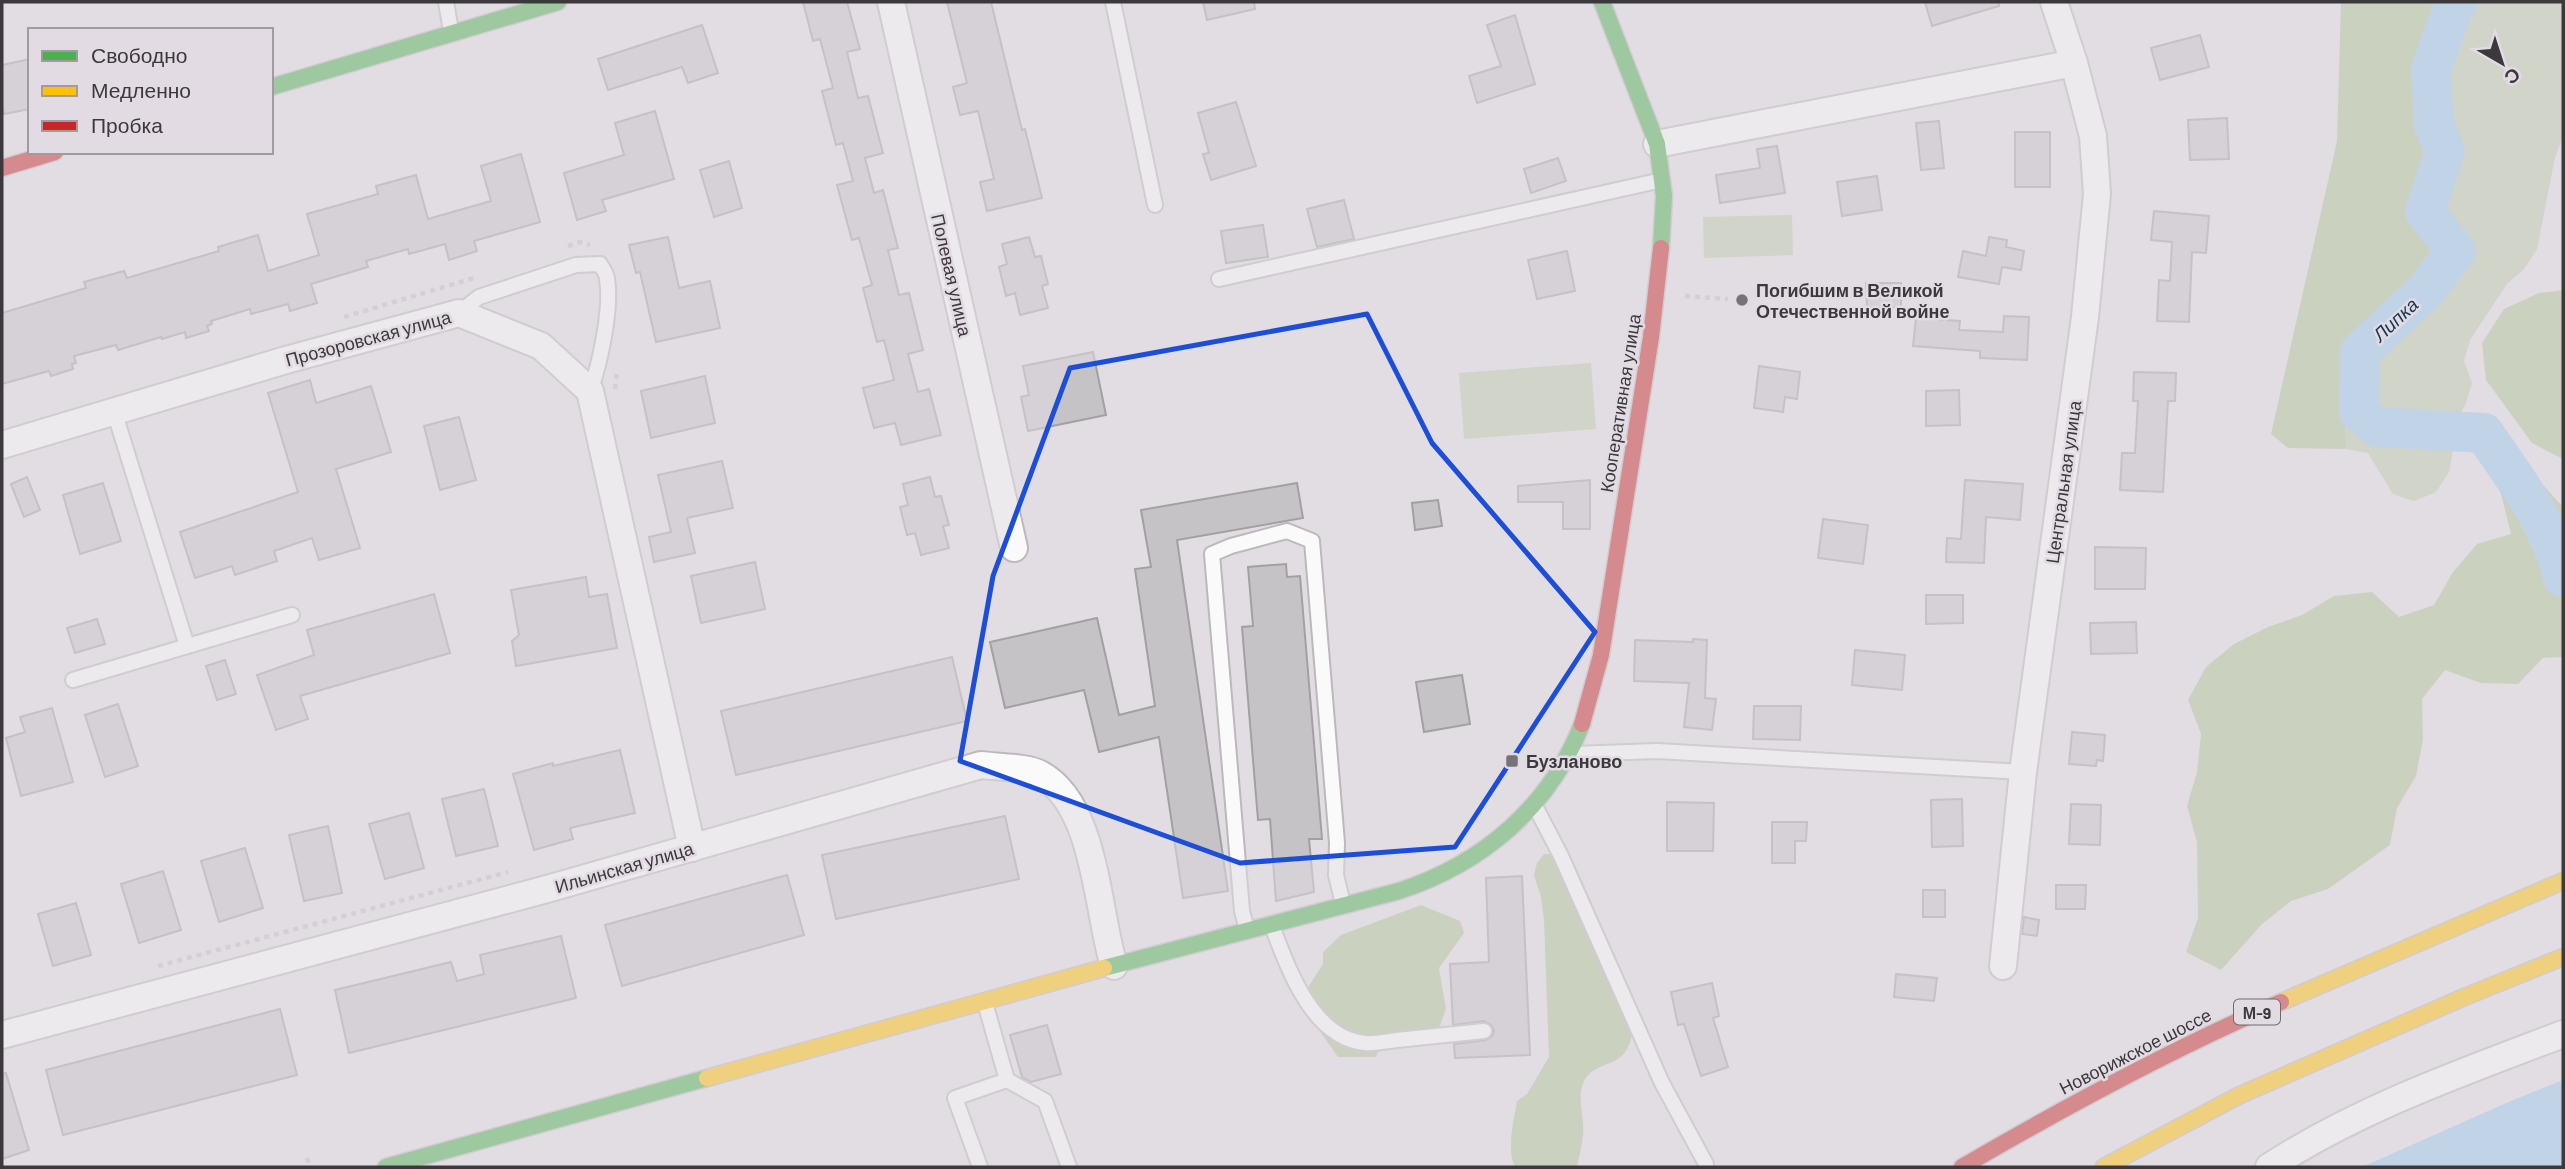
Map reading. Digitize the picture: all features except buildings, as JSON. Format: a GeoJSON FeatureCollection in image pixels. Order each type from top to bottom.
{"type":"FeatureCollection","features":[{"type":"Feature","properties":{"kind":"main road"},"geometry":{"type":"LineString","coordinates":[[273,86],[452,32],[503,9],[558,2]]}},
{"type":"Feature","properties":{"kind":"main road","name":"Кооперативная улица"},"geometry":{"type":"LineString","coordinates":[[386,1167],[985,1001],[1399,891],[1444,875],[1478,854],[1534,805],[1574,742],[1590,699],[1601,655],[1656,293],[1664,218],[1663,180],[1657,144],[1602,2]]}},
{"type":"Feature","properties":{"kind":"main road"},"geometry":{"type":"LineString","coordinates":[[2,168],[48,154]]}},
{"type":"Feature","properties":{"kind":"main road","name":"Новорижское шоссе"},"geometry":{"type":"LineString","coordinates":[[1962,1167],[2029,1128],[2212,1031],[2563,881]]}},
{"type":"Feature","properties":{"kind":"main road"},"geometry":{"type":"LineString","coordinates":[[2104,1167],[2240,1095],[2563,957]]}},
{"type":"Feature","properties":{"kind":"street","name":"Полевая улица"},"geometry":{"type":"LineString","coordinates":[[891,2],[1014,548]]}},
{"type":"Feature","properties":{"kind":"street","name":"Центральная улица"},"geometry":{"type":"LineString","coordinates":[[2003,966],[2023,772],[2085,317],[2097,194],[2093,136],[2074,63],[2054,2]]}},
{"type":"Feature","properties":{"kind":"street"},"geometry":{"type":"LineString","coordinates":[[1657,144],[2074,63]]}},
{"type":"Feature","properties":{"kind":"street","name":"Прозоровская улица"},"geometry":{"type":"LineString","coordinates":[[2,445],[286,360],[459,313],[541,346],[590,391]]}},
{"type":"Feature","properties":{"kind":"street"},"geometry":{"type":"LineString","coordinates":[[590,391],[692,848]]}},
{"type":"Feature","properties":{"kind":"street","name":"Ильинская улица"},"geometry":{"type":"LineString","coordinates":[[2,1035],[547,889],[981,765],[1038,772],[1062,790],[1081,822],[1114,966]]}},
{"type":"Feature","properties":{"kind":"street"},"geometry":{"type":"LineString","coordinates":[[2269,1167],[2306,1143],[2421,1088],[2563,1034]]}},
{"type":"Feature","properties":{"kind":"lane"},"geometry":{"type":"LineString","coordinates":[[446,2],[452,32]]}},
{"type":"Feature","properties":{"kind":"lane"},"geometry":{"type":"LineString","coordinates":[[1113,2],[1155,205]]}},
{"type":"Feature","properties":{"kind":"lane"},"geometry":{"type":"LineString","coordinates":[[1219,279],[1663,180]]}},
{"type":"Feature","properties":{"kind":"lane"},"geometry":{"type":"LineString","coordinates":[[459,313],[479,297],[576,265],[600,264],[607,277],[607,300],[600,363],[590,391]]}},
{"type":"Feature","properties":{"kind":"lane"},"geometry":{"type":"LineString","coordinates":[[114,411],[187,646]]}},
{"type":"Feature","properties":{"kind":"lane"},"geometry":{"type":"LineString","coordinates":[[1247,931],[1242,911],[1212,554],[1287,531],[1312,541],[1337,844],[1336,875],[1344,906]]}},
{"type":"Feature","properties":{"kind":"lane"},"geometry":{"type":"LineString","coordinates":[[73,680],[292,615]]}},
{"type":"Feature","properties":{"kind":"lane"},"geometry":{"type":"LineString","coordinates":[[1567,755],[1657,751],[2023,772]]}},
{"type":"Feature","properties":{"kind":"lane"},"geometry":{"type":"LineString","coordinates":[[1534,805],[1561,856],[1662,1083],[1706,1164]]}},
{"type":"Feature","properties":{"kind":"lane"},"geometry":{"type":"LineString","coordinates":[[1271,925],[1292,978],[1308,1005],[1322,1021],[1346,1037],[1365,1044],[1484,1031]]}},
{"type":"Feature","properties":{"kind":"lane"},"geometry":{"type":"LineString","coordinates":[[985,1001],[1006,1080],[1045,1101],[1069,1167]]}},
{"type":"Feature","properties":{"kind":"lane"},"geometry":{"type":"LineString","coordinates":[[980,1167],[955,1098],[1006,1080]]}},
{"type":"Feature","properties":{"kind":"path"},"geometry":{"type":"LineString","coordinates":[[556,251],[580,242],[596,247]]}},
{"type":"Feature","properties":{"kind":"path"},"geometry":{"type":"LineString","coordinates":[[335,320],[481,276]]}},
{"type":"Feature","properties":{"kind":"path"},"geometry":{"type":"LineString","coordinates":[[1656,293],[1728,299]]}},
{"type":"Feature","properties":{"kind":"path"},"geometry":{"type":"LineString","coordinates":[[614,402],[618,363]]}},
{"type":"Feature","properties":{"kind":"path"},"geometry":{"type":"LineString","coordinates":[[146,969],[514,870]]}},
{"type":"Feature","properties":{"kind":"path"},"geometry":{"type":"LineString","coordinates":[[307,1158],[310,1167]]}},
{"type":"Feature","properties":{"kind":"highlighted area"},"geometry":{"type":"Polygon","coordinates":[[[1367,314],[1432,443],[1595,632],[1455,847],[1240,863],[960,761],[993,576],[1070,368],[1367,314]]]}},
{"type":"Feature","properties":{"kind":"green space"},"geometry":{"type":"Polygon","coordinates":[[[2341,2],[2458,2],[2453,7],[2431,70],[2434,125],[2445,151],[2425,210],[2456,251],[2425,291],[2360,352],[2359,412],[2345,425],[2346,449],[2288,448],[2271,434],[2337,141],[2341,2]]]}},
{"type":"Feature","properties":{"kind":"green space"},"geometry":{"type":"Polygon","coordinates":[[[2458,2],[2563,2],[2563,136],[2555,157],[2537,249],[2524,269],[2507,284],[2470,340],[2464,361],[2472,383],[2465,406],[2452,425],[2453,450],[2449,472],[2436,492],[2414,501],[2393,494],[2368,453],[2346,449],[2345,425],[2359,411],[2360,352],[2425,291],[2456,251],[2425,211],[2445,151],[2434,125],[2431,70],[2453,7],[2458,2]]]}},
{"type":"Feature","properties":{"kind":"green space"},"geometry":{"type":"Polygon","coordinates":[[[1792,215],[1793,255],[1704,258],[1703,217],[1792,215]]]}},
{"type":"Feature","properties":{"kind":"green space"},"geometry":{"type":"Polygon","coordinates":[[[2563,290],[2563,459],[2532,443],[2486,380],[2482,343],[2504,309],[2539,293],[2563,290]]]}},
{"type":"Feature","properties":{"kind":"green space"},"geometry":{"type":"Polygon","coordinates":[[[1591,363],[1596,429],[1464,439],[1459,373],[1591,363]]]}},
{"type":"Feature","properties":{"kind":"green space"},"geometry":{"type":"Polygon","coordinates":[[[2526,466],[2563,507],[2563,657],[2543,658],[2518,684],[2481,683],[2445,670],[2422,699],[2423,740],[2416,776],[2397,808],[2390,845],[2328,889],[2291,901],[2262,924],[2221,970],[2186,952],[2198,918],[2197,842],[2187,806],[2197,772],[2201,734],[2188,700],[2206,667],[2234,644],[2268,627],[2302,615],[2334,596],[2372,592],[2399,617],[2434,605],[2453,572],[2477,544],[2511,534],[2500,490],[2526,466]]]}},
{"type":"Feature","properties":{"kind":"green space"},"geometry":{"type":"Polygon","coordinates":[[[1544,854],[1555,854],[1632,1035],[1623,1054],[1596,1069],[1584,1081],[1581,1094],[1583,1135],[1577,1167],[1515,1167],[1511,1151],[1517,1101],[1527,1094],[1549,1057],[1544,920],[1534,875],[1537,863],[1544,854]]]}},
{"type":"Feature","properties":{"kind":"green space"},"geometry":{"type":"Polygon","coordinates":[[[1421,905],[1460,921],[1464,933],[1439,968],[1446,1009],[1439,1028],[1380,1046],[1376,1057],[1338,1057],[1315,1024],[1305,992],[1323,964],[1323,952],[1341,935],[1421,905]]]}},
{"type":"Feature","properties":{"kind":"water"},"geometry":{"type":"Polygon","coordinates":[[[2563,1080],[2563,1167],[2362,1167],[2513,1100],[2563,1080]]]}},
{"type":"Feature","properties":{"kind":"waterway","name":"Липка"},"geometry":{"type":"LineString","coordinates":[[2458,2],[2453,7],[2431,70],[2434,125],[2445,151],[2425,211],[2456,251],[2425,291],[2360,352],[2359,412],[2377,427],[2484,433],[2541,520],[2563,577]]}},
{"type":"Feature","properties":{"kind":"traffic: fast"},"geometry":{"type":"LineString","coordinates":[[273,86],[558,2]]}},
{"type":"Feature","properties":{"kind":"traffic: fast"},"geometry":{"type":"LineString","coordinates":[[1602,2],[1657,144],[1664,196],[1661,248]]}},
{"type":"Feature","properties":{"kind":"traffic: fast"},"geometry":{"type":"LineString","coordinates":[[1104,968],[1399,891],[1458,865],[1485,848],[1532,806],[1552,781],[1582,724]]}},
{"type":"Feature","properties":{"kind":"traffic: fast"},"geometry":{"type":"LineString","coordinates":[[386,1167],[707,1078]]}},
{"type":"Feature","properties":{"kind":"traffic: slow"},"geometry":{"type":"LineString","coordinates":[[2281,1002],[2563,881]]}},
{"type":"Feature","properties":{"kind":"traffic: slow"},"geometry":{"type":"LineString","coordinates":[[2104,1167],[2240,1095],[2563,957]]}},
{"type":"Feature","properties":{"kind":"traffic: slow"},"geometry":{"type":"LineString","coordinates":[[707,1078],[1104,968]]}},
{"type":"Feature","properties":{"kind":"traffic: jam"},"geometry":{"type":"LineString","coordinates":[[2,168],[48,154]]}},
{"type":"Feature","properties":{"kind":"traffic: jam"},"geometry":{"type":"LineString","coordinates":[[1582,724],[1601,655],[1651,337],[1661,248]]}},
{"type":"Feature","properties":{"kind":"traffic: jam"},"geometry":{"type":"LineString","coordinates":[[1962,1167],[2119,1080],[2199,1039],[2281,1002]]}},
{"type":"Feature","properties":{"kind":"place","name":"Погибшим в Великой Отечественной войне"},"geometry":{"type":"Point","coordinates":[1742,300]}},
{"type":"Feature","properties":{"kind":"place","name":"Бузланово"},"geometry":{"type":"Point","coordinates":[1512,761]}}]}
